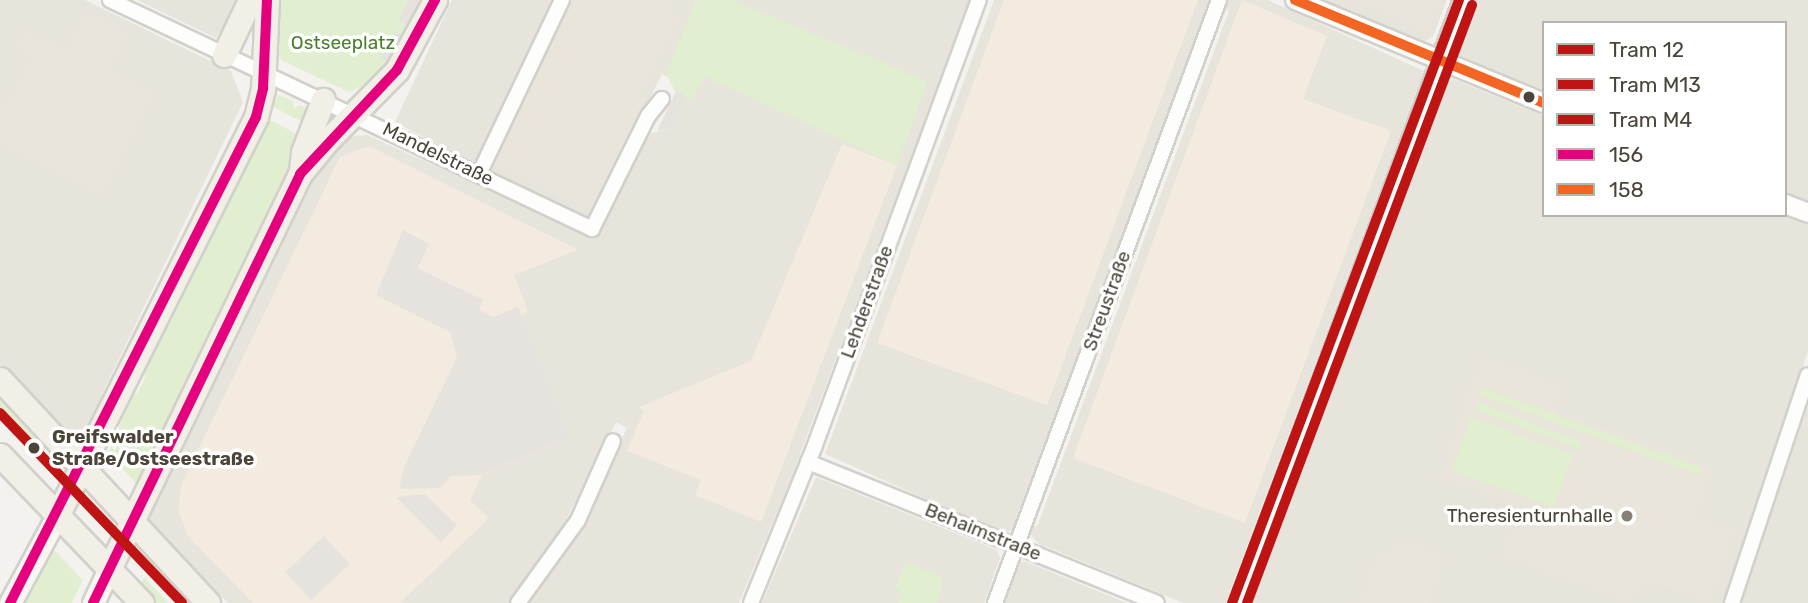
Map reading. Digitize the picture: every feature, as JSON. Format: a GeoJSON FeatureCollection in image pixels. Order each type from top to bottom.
{"type":"FeatureCollection","features":[{"type":"Feature","properties":{"kind":"main road"},"geometry":{"type":"LineString","coordinates":[[224,55],[250,0]]}},
{"type":"Feature","properties":{"kind":"main road"},"geometry":{"type":"LineString","coordinates":[[10,603],[59,512],[256,117],[264,74],[267,0]]}},
{"type":"Feature","properties":{"kind":"main road"},"geometry":{"type":"LineString","coordinates":[[93,603],[300,174],[402,63],[435,0]]}},
{"type":"Feature","properties":{"kind":"main road"},"geometry":{"type":"LineString","coordinates":[[300,174],[303,152],[323,100]]}},
{"type":"Feature","properties":{"kind":"main road"},"geometry":{"type":"LineString","coordinates":[[0,379],[208,603]]}},
{"type":"Feature","properties":{"kind":"main road"},"geometry":{"type":"LineString","coordinates":[[0,455],[59,512],[142,603]]}},
{"type":"Feature","properties":{"kind":"street","name":"Mandelstraße"},"geometry":{"type":"LineString","coordinates":[[110,0],[592,229],[648,116],[662,99]]}},
{"type":"Feature","properties":{"kind":"street"},"geometry":{"type":"LineString","coordinates":[[479,174],[562,0]]}},
{"type":"Feature","properties":{"kind":"street","name":"Lehderstraße"},"geometry":{"type":"LineString","coordinates":[[751,603],[808,462],[979,0]]}},
{"type":"Feature","properties":{"kind":"street","name":"Streustraße"},"geometry":{"type":"LineString","coordinates":[[995,603],[1219,0]]}},
{"type":"Feature","properties":{"kind":"street"},"geometry":{"type":"LineString","coordinates":[[1295,0],[1542,102]]}},
{"type":"Feature","properties":{"kind":"street"},"geometry":{"type":"LineString","coordinates":[[1239,603],[1463,0]]}},
{"type":"Feature","properties":{"kind":"street"},"geometry":{"type":"LineString","coordinates":[[1787,205],[1808,213]]}},
{"type":"Feature","properties":{"kind":"street"},"geometry":{"type":"LineString","coordinates":[[1732,603],[1808,375]]}},
{"type":"Feature","properties":{"kind":"street"},"geometry":{"type":"LineString","coordinates":[[518,603],[578,520],[613,441]]}},
{"type":"Feature","properties":{"kind":"street","name":"Behaimstraße"},"geometry":{"type":"LineString","coordinates":[[808,462],[1157,603]]}},
{"type":"Feature","properties":{"kind":"shaded area"},"geometry":{"type":"Polygon","coordinates":[[[0,0],[85,0],[231,71],[243,102],[102,394],[88,434],[66,433],[0,365],[0,0]]]}},
{"type":"Feature","properties":{"kind":"shaded area"},"geometry":{"type":"Polygon","coordinates":[[[137,0],[238,0],[216,38],[137,0]]]}},
{"type":"Feature","properties":{"kind":"shaded area"},"geometry":{"type":"Polygon","coordinates":[[[408,0],[425,0],[412,27],[398,21],[408,0]]]}},
{"type":"Feature","properties":{"kind":"shaded area"},"geometry":{"type":"Polygon","coordinates":[[[452,0],[554,0],[479,159],[470,162],[395,122],[452,0]]]}},
{"type":"Feature","properties":{"kind":"shaded area"},"geometry":{"type":"Polygon","coordinates":[[[569,0],[970,0],[792,476],[739,603],[527,603],[559,563],[584,521],[627,428],[616,422],[550,551],[509,603],[228,603],[150,522],[148,513],[313,170],[349,136],[367,135],[590,236],[645,135],[671,128],[682,84],[662,74],[589,219],[487,170],[569,0]]]}},
{"type":"Feature","properties":{"kind":"shaded area"},"geometry":{"type":"Polygon","coordinates":[[[573,0],[674,0],[669,13],[680,19],[641,93],[645,101],[593,207],[587,209],[494,163],[573,0]]]}},
{"type":"Feature","properties":{"kind":"shaded area"},"geometry":{"type":"Polygon","coordinates":[[[994,0],[1214,0],[1016,518],[1020,520],[1014,530],[1003,533],[825,454],[994,0]]]}},
{"type":"Feature","properties":{"kind":"shaded area"},"geometry":{"type":"Polygon","coordinates":[[[1004,0],[1198,0],[1047,405],[877,343],[1004,0]]]}},
{"type":"Feature","properties":{"kind":"shaded area"},"geometry":{"type":"Polygon","coordinates":[[[1228,0],[1268,0],[1424,71],[1226,603],[1183,603],[1045,546],[1043,549],[1030,534],[1033,526],[1037,527],[1229,11],[1225,9],[1228,0]]]}},
{"type":"Feature","properties":{"kind":"shaded area"},"geometry":{"type":"Polygon","coordinates":[[[1242,0],[1327,36],[1303,99],[1391,131],[1245,523],[1073,458],[1242,0]]]}},
{"type":"Feature","properties":{"kind":"shaded area"},"geometry":{"type":"Polygon","coordinates":[[[1324,0],[1447,0],[1433,37],[1423,42],[1324,0]]]}},
{"type":"Feature","properties":{"kind":"shaded area"},"geometry":{"type":"Polygon","coordinates":[[[1353,0],[1439,0],[1428,32],[1353,0]]]}},
{"type":"Feature","properties":{"kind":"shaded area"},"geometry":{"type":"Polygon","coordinates":[[[1475,0],[1808,0],[1808,202],[1787,193],[1787,21],[1542,21],[1542,91],[1459,55],[1457,46],[1475,0]]]}},
{"type":"Feature","properties":{"kind":"shaded area"},"geometry":{"type":"Polygon","coordinates":[[[87,12],[128,31],[110,71],[155,93],[104,196],[0,146],[0,101],[7,104],[30,57],[15,50],[24,30],[68,51],[87,12]]]}},
{"type":"Feature","properties":{"kind":"shaded area"},"geometry":{"type":"Polygon","coordinates":[[[395,32],[407,37],[391,63],[381,58],[395,32]]]}},
{"type":"Feature","properties":{"kind":"shaded area"},"geometry":{"type":"Polygon","coordinates":[[[1453,79],[1542,115],[1542,217],[1787,216],[1808,225],[1808,351],[1723,603],[1251,603],[1443,85],[1453,79]]]}},
{"type":"Feature","properties":{"kind":"shaded area"},"geometry":{"type":"Polygon","coordinates":[[[676,91],[686,96],[671,128],[657,131],[676,91]]]}},
{"type":"Feature","properties":{"kind":"shaded area"},"geometry":{"type":"Polygon","coordinates":[[[842,144],[897,165],[761,522],[695,495],[701,480],[627,451],[644,411],[639,407],[751,361],[842,144]]]}},
{"type":"Feature","properties":{"kind":"shaded area"},"geometry":{"type":"Polygon","coordinates":[[[369,146],[578,250],[514,275],[528,311],[519,317],[570,437],[482,475],[470,500],[489,518],[400,603],[253,603],[187,535],[178,508],[182,483],[340,157],[369,146]]]}},
{"type":"Feature","properties":{"kind":"shaded area"},"geometry":{"type":"Polygon","coordinates":[[[403,230],[429,244],[418,268],[483,300],[479,310],[493,317],[518,307],[570,437],[481,475],[451,476],[440,488],[399,489],[404,467],[457,357],[450,332],[376,295],[403,230]]]}},
{"type":"Feature","properties":{"kind":"shaded area"},"geometry":{"type":"Polygon","coordinates":[[[1482,356],[1562,385],[1554,411],[1713,469],[1696,517],[1735,531],[1711,603],[1646,580],[1632,603],[1502,556],[1519,507],[1438,477],[1482,356]]]}},
{"type":"Feature","properties":{"kind":"shaded area"},"geometry":{"type":"Polygon","coordinates":[[[1808,405],[1808,603],[1741,603],[1808,405]]]}},
{"type":"Feature","properties":{"kind":"shaded area"},"geometry":{"type":"Polygon","coordinates":[[[816,477],[997,550],[1000,558],[984,603],[762,603],[816,477]]]}},
{"type":"Feature","properties":{"kind":"shaded area"},"geometry":{"type":"Polygon","coordinates":[[[425,494],[457,525],[441,542],[396,497],[425,494]]]}},
{"type":"Feature","properties":{"kind":"shaded area"},"geometry":{"type":"Polygon","coordinates":[[[324,536],[350,564],[311,600],[285,572],[324,536]]]}},
{"type":"Feature","properties":{"kind":"shaded area"},"geometry":{"type":"Polygon","coordinates":[[[1397,537],[1446,557],[1428,603],[1359,603],[1378,552],[1389,556],[1397,537]]]}},
{"type":"Feature","properties":{"kind":"shaded area"},"geometry":{"type":"Polygon","coordinates":[[[1024,561],[1127,603],[1002,603],[1016,565],[1024,561]]]}},
{"type":"Feature","properties":{"kind":"green space","name":"Ostseeplatz"},"geometry":{"type":"Polygon","coordinates":[[[274,0],[408,0],[398,21],[412,27],[391,63],[368,83],[349,92],[283,61],[274,51],[274,0]]]}},
{"type":"Feature","properties":{"kind":"green space"},"geometry":{"type":"Polygon","coordinates":[[[696,0],[732,0],[928,81],[897,165],[705,77],[692,100],[675,91],[666,74],[696,0]]]}},
{"type":"Feature","properties":{"kind":"green space"},"geometry":{"type":"Polygon","coordinates":[[[279,95],[293,101],[294,109],[299,105],[313,111],[309,125],[271,106],[279,95]]]}},
{"type":"Feature","properties":{"kind":"green space"},"geometry":{"type":"Polygon","coordinates":[[[272,121],[297,134],[300,144],[136,483],[108,454],[133,392],[137,394],[146,376],[142,373],[264,122],[272,121]]]}},
{"type":"Feature","properties":{"kind":"green space"},"geometry":{"type":"Polygon","coordinates":[[[1483,388],[1702,468],[1699,475],[1480,396],[1483,388]]]}},
{"type":"Feature","properties":{"kind":"green space"},"geometry":{"type":"Polygon","coordinates":[[[0,391],[50,443],[42,453],[0,409],[0,391]]]}},
{"type":"Feature","properties":{"kind":"green space"},"geometry":{"type":"Polygon","coordinates":[[[1478,402],[1583,442],[1581,450],[1475,409],[1478,402]]]}},
{"type":"Feature","properties":{"kind":"green space"},"geometry":{"type":"Polygon","coordinates":[[[1471,417],[1573,454],[1554,508],[1452,471],[1471,417]]]}},
{"type":"Feature","properties":{"kind":"green space"},"geometry":{"type":"Polygon","coordinates":[[[52,548],[83,580],[72,603],[25,603],[52,548]]]}},
{"type":"Feature","properties":{"kind":"green space"},"geometry":{"type":"Polygon","coordinates":[[[906,562],[939,575],[943,581],[937,603],[898,603],[902,593],[895,587],[906,562]]]}},
{"type":"Feature","properties":{"kind":"green space"},"geometry":{"type":"Polygon","coordinates":[[[144,577],[169,603],[152,603],[139,589],[144,577]]]}},
{"type":"Feature","properties":{"kind":"tram line","name":"12"},"geometry":{"type":"LineString","coordinates":[[1232,603],[1459,0]]}},
{"type":"Feature","properties":{"kind":"tram line","name":"M13"},"geometry":{"type":"LineString","coordinates":[[1247,603],[1472,5]]}},
{"type":"Feature","properties":{"kind":"tram line","name":"M4"},"geometry":{"type":"LineString","coordinates":[[0,413],[182,603]]}},
{"type":"Feature","properties":{"kind":"transit line","name":"156"},"geometry":{"type":"LineString","coordinates":[[10,603],[256,117],[263,88],[267,0]]}},
{"type":"Feature","properties":{"kind":"transit line","name":"156"},"geometry":{"type":"LineString","coordinates":[[93,603],[300,174],[397,70],[435,0]]}},
{"type":"Feature","properties":{"kind":"transit line","name":"158"},"geometry":{"type":"LineString","coordinates":[[1295,0],[1542,102]]}},
{"type":"Feature","properties":{"kind":"place","name":"Greifswalder Straße/Ostseestraße"},"geometry":{"type":"Point","coordinates":[34,448]}},
{"type":"Feature","properties":{"kind":"place","name":"Theresienturnhalle"},"geometry":{"type":"Point","coordinates":[1627,516]}}]}
